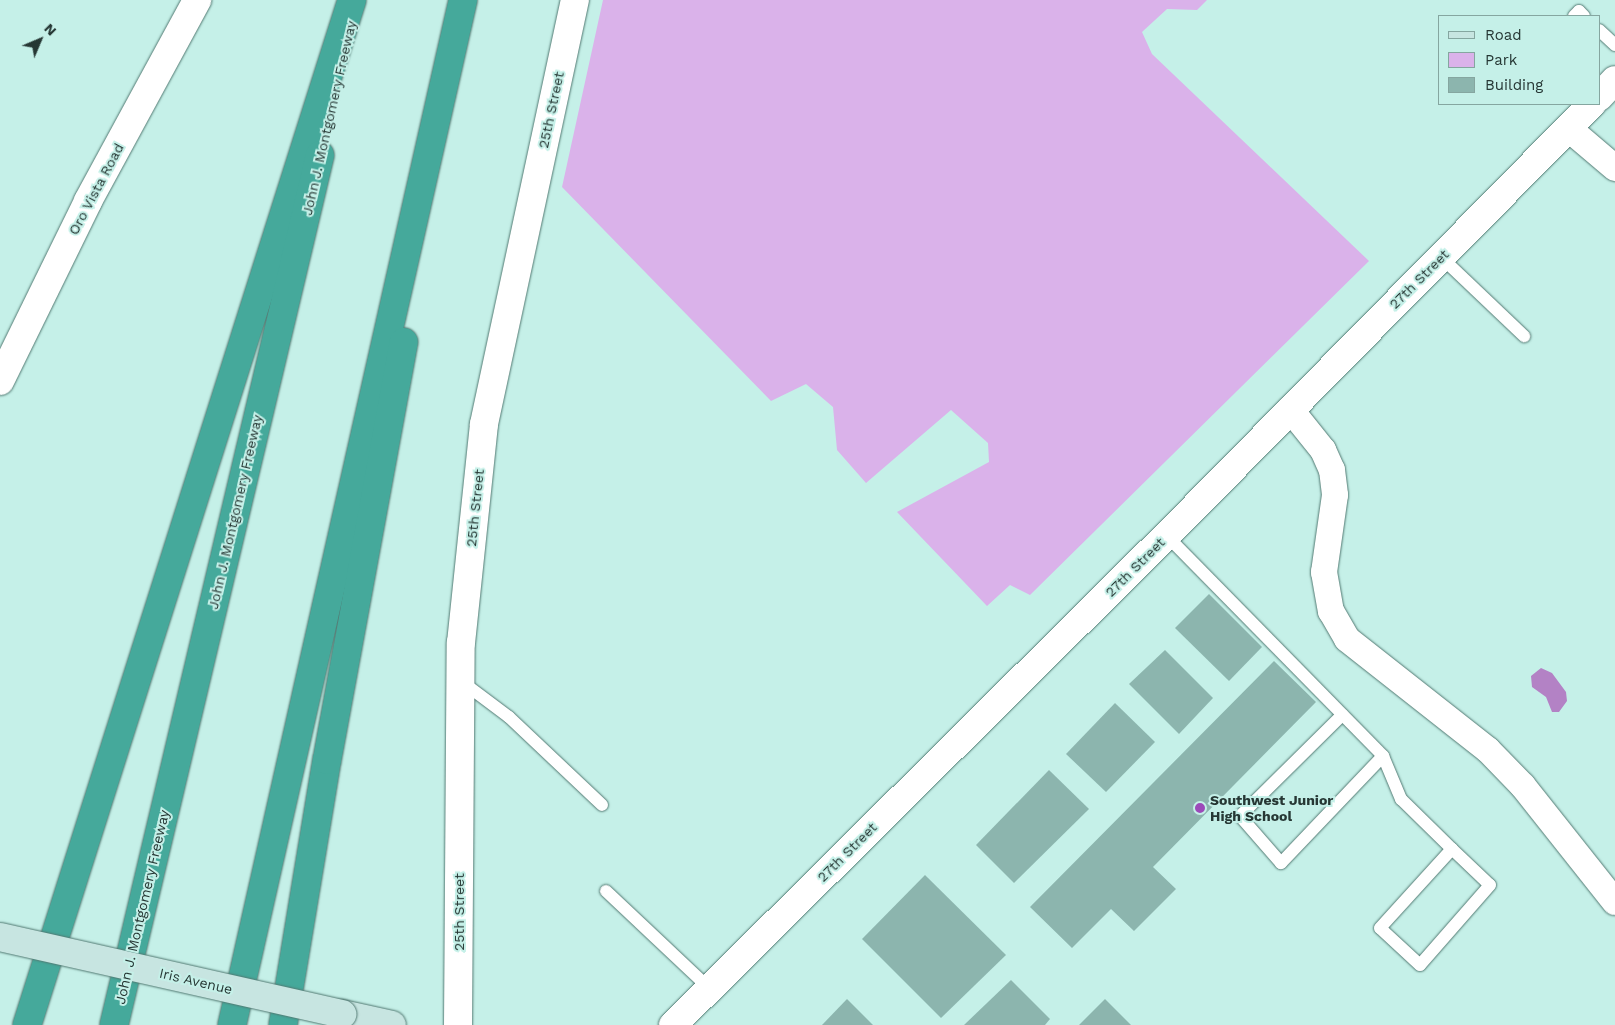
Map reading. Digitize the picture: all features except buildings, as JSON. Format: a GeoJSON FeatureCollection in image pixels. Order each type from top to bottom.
{"type":"FeatureCollection","features":[{"type":"Feature","properties":{"kind":"highway"},"geometry":{"type":"LineString","coordinates":[[27,1025],[352,0]]}},
{"type":"Feature","properties":{"kind":"highway","name":"John J. Montgomery Freeway"},"geometry":{"type":"LineString","coordinates":[[114,1025],[357,0]]}},
{"type":"Feature","properties":{"kind":"highway"},"geometry":{"type":"LineString","coordinates":[[232,1025],[463,0]]}},
{"type":"Feature","properties":{"kind":"highway"},"geometry":{"type":"LineString","coordinates":[[282,1025],[327,760],[468,0]]}},
{"type":"Feature","properties":{"kind":"main road","name":"Iris Avenue"},"geometry":{"type":"LineString","coordinates":[[0,937],[392,1025]]}},
{"type":"Feature","properties":{"kind":"street","name":"Oro Vista Road"},"geometry":{"type":"LineString","coordinates":[[0,381],[88,201],[197,0]]}},
{"type":"Feature","properties":{"kind":"street","name":"25th Street"},"geometry":{"type":"LineString","coordinates":[[458,1025],[461,643],[484,424],[575,0]]}},
{"type":"Feature","properties":{"kind":"street"},"geometry":{"type":"LineString","coordinates":[[1600,96],[1615,80]]}},
{"type":"Feature","properties":{"kind":"street","name":"27th Street"},"geometry":{"type":"LineString","coordinates":[[673,1025],[1166,535],[1591,105]]}},
{"type":"Feature","properties":{"kind":"street"},"geometry":{"type":"LineString","coordinates":[[1568,128],[1615,168]]}},
{"type":"Feature","properties":{"kind":"street"},"geometry":{"type":"LineString","coordinates":[[1290,410],[1323,450],[1332,470],[1336,495],[1324,572],[1331,611],[1347,639],[1488,750],[1523,786],[1615,902]]}},
{"type":"Feature","properties":{"kind":"lane"},"geometry":{"type":"LineString","coordinates":[[1600,31],[1615,45]]}},
{"type":"Feature","properties":{"kind":"lane"},"geometry":{"type":"LineString","coordinates":[[1441,257],[1524,336]]}},
{"type":"Feature","properties":{"kind":"lane"},"geometry":{"type":"LineString","coordinates":[[1166,535],[1383,756],[1401,799],[1490,885],[1420,965],[1380,928],[1452,849]]}},
{"type":"Feature","properties":{"kind":"lane"},"geometry":{"type":"LineString","coordinates":[[461,682],[509,717],[602,805]]}},
{"type":"Feature","properties":{"kind":"lane"},"geometry":{"type":"LineString","coordinates":[[1342,715],[1240,816],[1281,863],[1383,756]]}},
{"type":"Feature","properties":{"kind":"lane"},"geometry":{"type":"LineString","coordinates":[[606,891],[710,989]]}},
{"type":"Feature","properties":{"kind":"green space"},"geometry":{"type":"Polygon","coordinates":[[[603,0],[1207,0],[1197,10],[1167,9],[1142,32],[1152,54],[1369,261],[1030,595],[1010,585],[987,606],[897,512],[989,462],[988,443],[951,410],[866,483],[837,450],[833,407],[806,384],[771,401],[562,187],[603,0]]]}},
{"type":"Feature","properties":{"kind":"shaded area"},"geometry":{"type":"Polygon","coordinates":[[[1541,668],[1552,673],[1566,692],[1567,701],[1559,712],[1552,712],[1546,697],[1532,687],[1531,676],[1541,668]]]}},
{"type":"Feature","properties":{"kind":"place","name":"Southwest Junior High School"},"geometry":{"type":"Point","coordinates":[1200,808]}}]}
